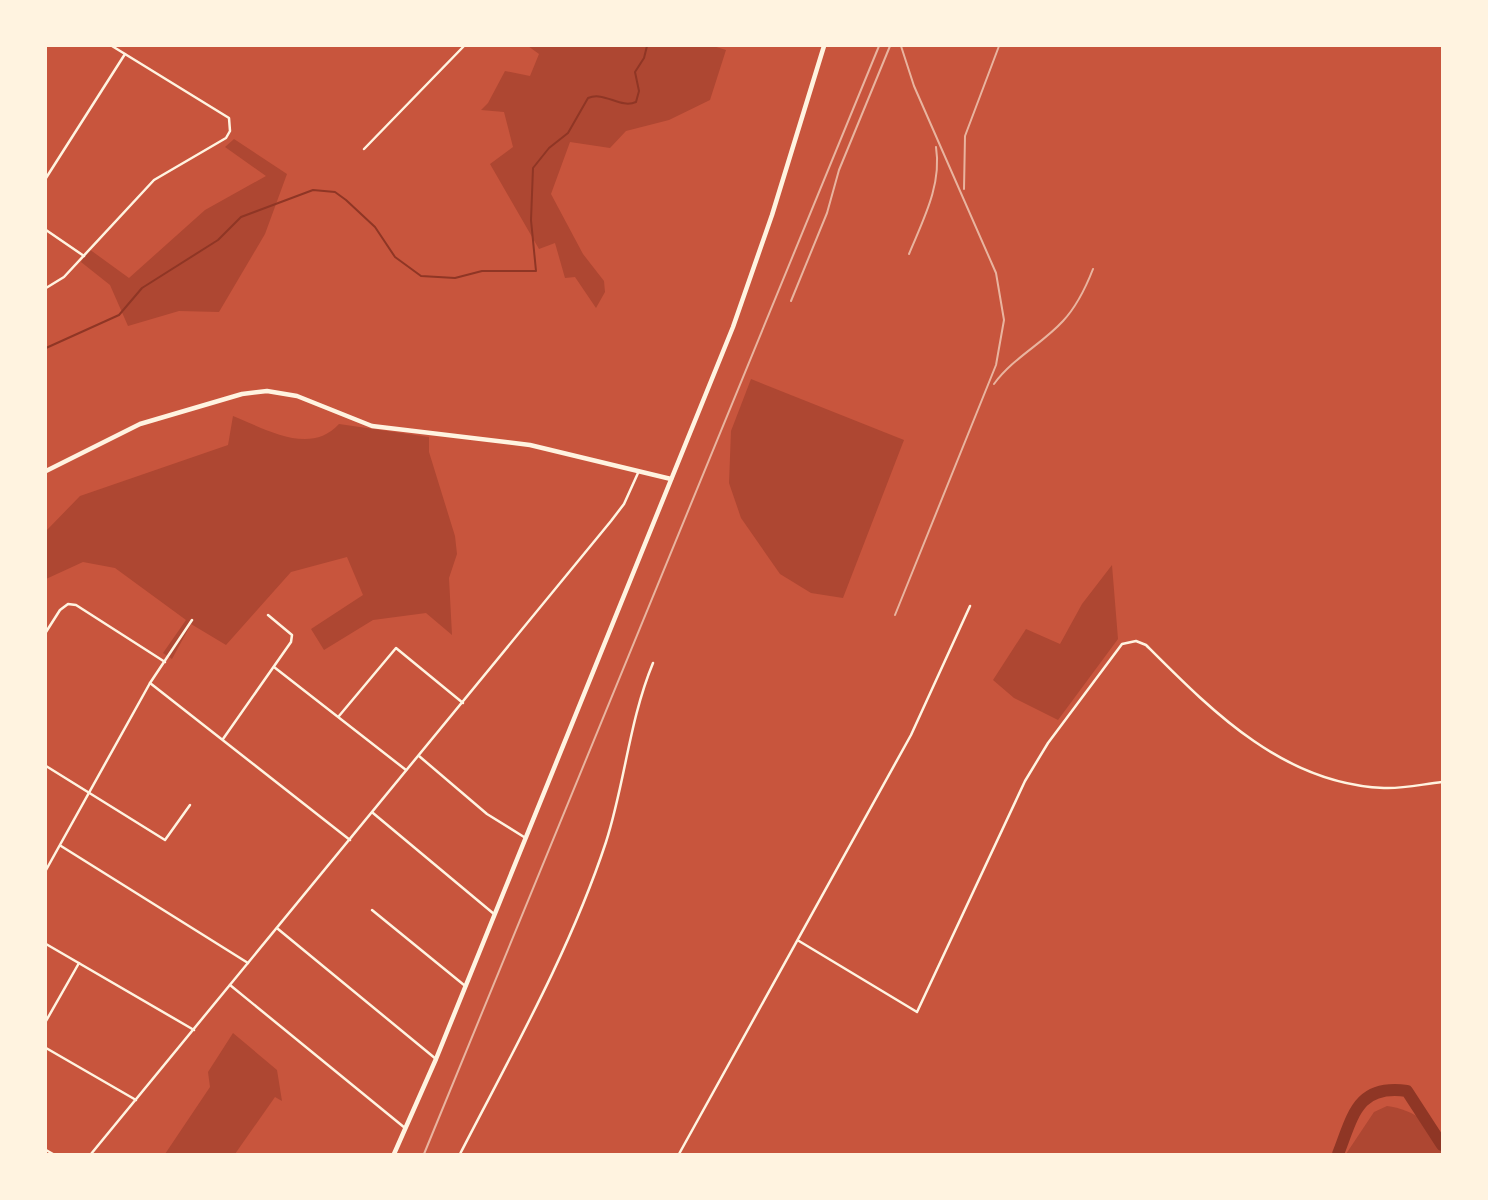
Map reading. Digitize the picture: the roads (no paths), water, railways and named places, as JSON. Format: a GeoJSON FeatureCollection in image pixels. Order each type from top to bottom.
{"type":"FeatureCollection","features":[{"type":"Feature","properties":{"kind":"main road"},"geometry":{"type":"LineString","coordinates":[[394,1154],[466,986],[754,271],[824,46]]}},
{"type":"Feature","properties":{"kind":"main road"},"geometry":{"type":"LineString","coordinates":[[46,471],[140,424],[242,394],[267,391],[297,396],[372,426],[530,445],[671,479]]}},
{"type":"Feature","properties":{"kind":"street"},"geometry":{"type":"LineString","coordinates":[[46,288],[64,277],[154,180],[226,138],[230,131],[229,118],[112,46]]}},
{"type":"Feature","properties":{"kind":"street"},"geometry":{"type":"LineString","coordinates":[[365,149],[464,46]]}},
{"type":"Feature","properties":{"kind":"street"},"geometry":{"type":"LineString","coordinates":[[46,178],[125,53]]}},
{"type":"Feature","properties":{"kind":"street"},"geometry":{"type":"LineString","coordinates":[[46,230],[84,256]]}},
{"type":"Feature","properties":{"kind":"street"},"geometry":{"type":"LineString","coordinates":[[91,1154],[611,521],[624,504],[639,471]]}},
{"type":"Feature","properties":{"kind":"street"},"geometry":{"type":"LineString","coordinates":[[46,632],[60,610],[68,604],[76,605],[165,662]]}},
{"type":"Feature","properties":{"kind":"street"},"geometry":{"type":"LineString","coordinates":[[679,1154],[799,942],[911,735],[970,606]]}},
{"type":"Feature","properties":{"kind":"street"},"geometry":{"type":"LineString","coordinates":[[223,739],[293,639],[268,615]]}},
{"type":"Feature","properties":{"kind":"street"},"geometry":{"type":"LineString","coordinates":[[46,870],[150,682],[192,620]]}},
{"type":"Feature","properties":{"kind":"street"},"geometry":{"type":"LineString","coordinates":[[799,942],[917,1012],[1026,781],[1048,743],[1122,644],[1136,641],[1146,645],[1233,729],[1269,752],[1312,773],[1341,782],[1387,788],[1443,782]]}},
{"type":"Feature","properties":{"kind":"street"},"geometry":{"type":"LineString","coordinates":[[339,716],[396,648],[463,703]]}},
{"type":"Feature","properties":{"kind":"street"},"geometry":{"type":"LineString","coordinates":[[460,1154],[586,896],[606,841],[636,714],[653,663]]}},
{"type":"Feature","properties":{"kind":"street"},"geometry":{"type":"LineString","coordinates":[[274,667],[406,770]]}},
{"type":"Feature","properties":{"kind":"street"},"geometry":{"type":"LineString","coordinates":[[150,682],[350,840]]}},
{"type":"Feature","properties":{"kind":"street"},"geometry":{"type":"LineString","coordinates":[[419,756],[487,814],[526,838]]}},
{"type":"Feature","properties":{"kind":"street"},"geometry":{"type":"LineString","coordinates":[[46,766],[165,840],[190,805]]}},
{"type":"Feature","properties":{"kind":"street"},"geometry":{"type":"LineString","coordinates":[[373,813],[495,914]]}},
{"type":"Feature","properties":{"kind":"street"},"geometry":{"type":"LineString","coordinates":[[60,845],[248,963]]}},
{"type":"Feature","properties":{"kind":"street"},"geometry":{"type":"LineString","coordinates":[[372,910],[466,986]]}},
{"type":"Feature","properties":{"kind":"street"},"geometry":{"type":"LineString","coordinates":[[278,929],[436,1059]]}},
{"type":"Feature","properties":{"kind":"street"},"geometry":{"type":"LineString","coordinates":[[46,944],[194,1030]]}},
{"type":"Feature","properties":{"kind":"street"},"geometry":{"type":"LineString","coordinates":[[46,1021],[79,963]]}},
{"type":"Feature","properties":{"kind":"street"},"geometry":{"type":"LineString","coordinates":[[230,985],[405,1128]]}},
{"type":"Feature","properties":{"kind":"street"},"geometry":{"type":"LineString","coordinates":[[46,1048],[136,1100]]}},
{"type":"Feature","properties":{"kind":"street"},"geometry":{"type":"LineString","coordinates":[[46,1150],[53,1154]]}},
{"type":"Feature","properties":{"kind":"waterway"},"geometry":{"type":"LineString","coordinates":[[46,348],[119,315],[142,288],[218,240],[241,217],[313,190],[335,192],[346,200],[375,227],[395,257],[421,276],[455,278],[482,271],[536,271],[531,220],[533,168],[549,148],[568,133],[588,98],[594,96],[630,104],[636,102],[639,91],[635,72],[644,58],[647,46]]}},
{"type":"Feature","properties":{"kind":"waterway"},"geometry":{"type":"LineString","coordinates":[[1338,1154],[1359,1106],[1367,1098],[1390,1090],[1407,1091],[1442,1145]]}},
{"type":"Feature","properties":{"kind":"railway"},"geometry":{"type":"LineString","coordinates":[[424,1154],[879,46]]}},
{"type":"Feature","properties":{"kind":"railway"},"geometry":{"type":"LineString","coordinates":[[791,301],[827,213],[839,170],[890,46]]}},
{"type":"Feature","properties":{"kind":"railway"},"geometry":{"type":"LineString","coordinates":[[895,615],[996,365],[1004,320],[996,273],[914,86],[901,46]]}},
{"type":"Feature","properties":{"kind":"railway"},"geometry":{"type":"LineString","coordinates":[[964,189],[965,136],[999,46]]}},
{"type":"Feature","properties":{"kind":"railway"},"geometry":{"type":"LineString","coordinates":[[909,254],[934,189],[936,147]]}},
{"type":"Feature","properties":{"kind":"railway"},"geometry":{"type":"LineString","coordinates":[[994,384],[1010,366],[1068,315],[1081,296],[1093,269]]}}]}
